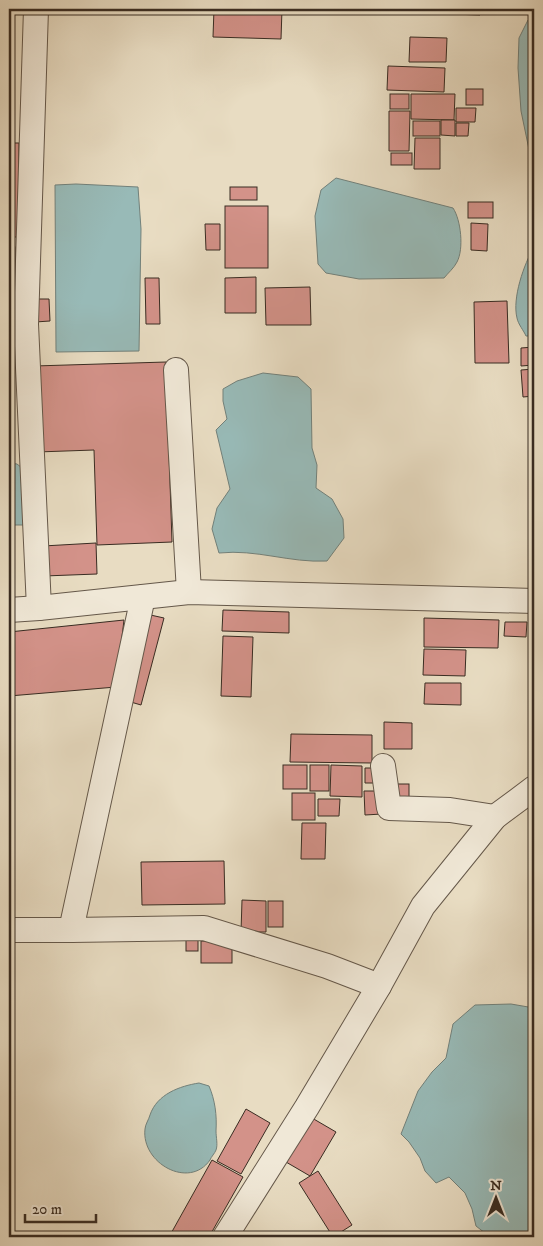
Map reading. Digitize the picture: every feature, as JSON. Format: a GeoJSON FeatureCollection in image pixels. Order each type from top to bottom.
{"type":"FeatureCollection","features":[{"type":"Feature","properties":{"kind":"street"},"geometry":{"type":"LineString","coordinates":[[36,9],[26,324],[39,608]]}},
{"type":"Feature","properties":{"kind":"street"},"geometry":{"type":"LineString","coordinates":[[176,370],[189,592]]}},
{"type":"Feature","properties":{"kind":"street"},"geometry":{"type":"LineString","coordinates":[[9,610],[189,592],[534,601]]}},
{"type":"Feature","properties":{"kind":"street"},"geometry":{"type":"LineString","coordinates":[[71,930],[143,597]]}},
{"type":"Feature","properties":{"kind":"street"},"geometry":{"type":"LineString","coordinates":[[383,766],[389,808],[450,810],[495,817]]}},
{"type":"Feature","properties":{"kind":"street"},"geometry":{"type":"LineString","coordinates":[[225,1237],[307,1107],[379,986],[423,906],[495,817],[534,788]]}},
{"type":"Feature","properties":{"kind":"street"},"geometry":{"type":"LineString","coordinates":[[9,930],[204,928],[327,966],[379,986]]}},
{"type":"Feature","properties":{"kind":"water"},"geometry":{"type":"Polygon","coordinates":[[[534,19],[534,164],[532,164],[521,111],[518,68],[519,38],[528,20],[534,19]]]}},
{"type":"Feature","properties":{"kind":"water"},"geometry":{"type":"Polygon","coordinates":[[[336,178],[453,208],[461,235],[457,262],[444,278],[359,279],[326,273],[318,264],[315,216],[321,190],[336,178]]]}},
{"type":"Feature","properties":{"kind":"water"},"geometry":{"type":"Polygon","coordinates":[[[76,184],[138,187],[141,229],[139,351],[56,352],[55,185],[76,184]]]}},
{"type":"Feature","properties":{"kind":"water"},"geometry":{"type":"Polygon","coordinates":[[[534,247],[534,336],[526,336],[518,320],[516,301],[526,262],[534,247]]]}},
{"type":"Feature","properties":{"kind":"water"},"geometry":{"type":"Polygon","coordinates":[[[263,373],[298,377],[311,389],[312,448],[317,465],[316,488],[332,499],[343,519],[344,538],[327,561],[299,560],[247,553],[219,553],[212,529],[217,508],[230,489],[216,430],[227,419],[223,401],[223,389],[237,381],[263,373]]]}},
{"type":"Feature","properties":{"kind":"water"},"geometry":{"type":"Polygon","coordinates":[[[9,463],[17,464],[26,471],[25,525],[9,525],[9,463]]]}},
{"type":"Feature","properties":{"kind":"water"},"geometry":{"type":"Polygon","coordinates":[[[511,1004],[534,1008],[534,1236],[490,1237],[476,1226],[472,1209],[465,1193],[449,1177],[436,1183],[425,1171],[420,1158],[401,1134],[418,1091],[432,1072],[446,1058],[453,1024],[475,1005],[511,1004]]]}},
{"type":"Feature","properties":{"kind":"water"},"geometry":{"type":"Polygon","coordinates":[[[199,1083],[209,1086],[213,1097],[216,1113],[217,1148],[210,1160],[201,1169],[190,1173],[179,1172],[158,1162],[146,1141],[145,1127],[153,1108],[164,1096],[184,1086],[199,1083]]]}},
{"type":"Feature","properties":{"kind":"building"},"geometry":{"type":"Polygon","coordinates":[[[9,9],[14,9],[14,38],[9,38],[9,9]]]}},
{"type":"Feature","properties":{"kind":"building"},"geometry":{"type":"Polygon","coordinates":[[[214,9],[282,9],[281,39],[213,37],[214,9]]]}},
{"type":"Feature","properties":{"kind":"building"},"geometry":{"type":"Polygon","coordinates":[[[451,9],[480,9],[480,15],[451,14],[451,9]]]}},
{"type":"Feature","properties":{"kind":"building"},"geometry":{"type":"Polygon","coordinates":[[[410,37],[447,38],[446,62],[409,62],[410,37]]]}},
{"type":"Feature","properties":{"kind":"building"},"geometry":{"type":"Polygon","coordinates":[[[388,66],[445,68],[444,92],[387,90],[388,66]]]}},
{"type":"Feature","properties":{"kind":"building"},"geometry":{"type":"Polygon","coordinates":[[[466,89],[483,89],[483,105],[466,105],[466,89]]]}},
{"type":"Feature","properties":{"kind":"building"},"geometry":{"type":"Polygon","coordinates":[[[390,94],[409,94],[409,109],[390,109],[390,94]]]}},
{"type":"Feature","properties":{"kind":"building"},"geometry":{"type":"Polygon","coordinates":[[[411,94],[455,94],[454,120],[411,119],[411,94]]]}},
{"type":"Feature","properties":{"kind":"building"},"geometry":{"type":"Polygon","coordinates":[[[456,108],[476,108],[475,122],[456,122],[456,108]]]}},
{"type":"Feature","properties":{"kind":"building"},"geometry":{"type":"Polygon","coordinates":[[[389,111],[410,111],[409,151],[389,151],[389,111]]]}},
{"type":"Feature","properties":{"kind":"building"},"geometry":{"type":"Polygon","coordinates":[[[441,120],[455,120],[455,136],[441,135],[441,120]]]}},
{"type":"Feature","properties":{"kind":"building"},"geometry":{"type":"Polygon","coordinates":[[[413,121],[440,121],[440,136],[413,136],[413,121]]]}},
{"type":"Feature","properties":{"kind":"building"},"geometry":{"type":"Polygon","coordinates":[[[456,123],[469,123],[468,136],[456,136],[456,123]]]}},
{"type":"Feature","properties":{"kind":"building"},"geometry":{"type":"Polygon","coordinates":[[[415,138],[440,138],[440,169],[414,169],[415,138]]]}},
{"type":"Feature","properties":{"kind":"building"},"geometry":{"type":"Polygon","coordinates":[[[9,143],[19,143],[18,237],[9,237],[9,143]]]}},
{"type":"Feature","properties":{"kind":"building"},"geometry":{"type":"Polygon","coordinates":[[[391,153],[412,153],[412,165],[391,165],[391,153]]]}},
{"type":"Feature","properties":{"kind":"building"},"geometry":{"type":"Polygon","coordinates":[[[230,187],[257,187],[257,200],[230,200],[230,187]]]}},
{"type":"Feature","properties":{"kind":"building"},"geometry":{"type":"Polygon","coordinates":[[[468,202],[493,202],[493,218],[468,218],[468,202]]]}},
{"type":"Feature","properties":{"kind":"building"},"geometry":{"type":"Polygon","coordinates":[[[225,206],[268,206],[268,268],[225,268],[225,206]]]}},
{"type":"Feature","properties":{"kind":"building"},"geometry":{"type":"Polygon","coordinates":[[[471,223],[488,224],[487,251],[471,250],[471,223]]]}},
{"type":"Feature","properties":{"kind":"building"},"geometry":{"type":"Polygon","coordinates":[[[205,224],[220,224],[220,250],[206,250],[205,224]]]}},
{"type":"Feature","properties":{"kind":"building"},"geometry":{"type":"Polygon","coordinates":[[[9,247],[15,247],[15,265],[9,265],[9,247]]]}},
{"type":"Feature","properties":{"kind":"building"},"geometry":{"type":"Polygon","coordinates":[[[9,270],[14,270],[13,295],[9,295],[9,270]]]}},
{"type":"Feature","properties":{"kind":"building"},"geometry":{"type":"Polygon","coordinates":[[[256,277],[256,313],[225,313],[225,278],[256,277]]]}},
{"type":"Feature","properties":{"kind":"building"},"geometry":{"type":"Polygon","coordinates":[[[145,278],[159,278],[160,324],[146,324],[145,278]]]}},
{"type":"Feature","properties":{"kind":"building"},"geometry":{"type":"Polygon","coordinates":[[[310,287],[311,325],[266,325],[265,288],[310,287]]]}},
{"type":"Feature","properties":{"kind":"building"},"geometry":{"type":"Polygon","coordinates":[[[34,299],[49,299],[50,321],[35,322],[34,299]]]}},
{"type":"Feature","properties":{"kind":"building"},"geometry":{"type":"Polygon","coordinates":[[[9,301],[21,301],[21,330],[9,330],[9,301]]]}},
{"type":"Feature","properties":{"kind":"building"},"geometry":{"type":"Polygon","coordinates":[[[507,301],[509,363],[475,363],[474,302],[507,301]]]}},
{"type":"Feature","properties":{"kind":"building"},"geometry":{"type":"Polygon","coordinates":[[[534,347],[534,365],[521,366],[521,348],[534,347]]]}},
{"type":"Feature","properties":{"kind":"building"},"geometry":{"type":"Polygon","coordinates":[[[166,362],[172,542],[97,545],[94,450],[37,452],[34,366],[166,362]]]}},
{"type":"Feature","properties":{"kind":"building"},"geometry":{"type":"Polygon","coordinates":[[[534,369],[534,396],[523,397],[521,370],[534,369]]]}},
{"type":"Feature","properties":{"kind":"building"},"geometry":{"type":"Polygon","coordinates":[[[96,543],[97,574],[44,576],[43,546],[96,543]]]}},
{"type":"Feature","properties":{"kind":"building"},"geometry":{"type":"Polygon","coordinates":[[[223,610],[289,612],[289,633],[222,631],[223,610]]]}},
{"type":"Feature","properties":{"kind":"building"},"geometry":{"type":"Polygon","coordinates":[[[146,614],[164,618],[141,705],[124,700],[146,614]]]}},
{"type":"Feature","properties":{"kind":"building"},"geometry":{"type":"Polygon","coordinates":[[[424,618],[499,620],[498,648],[424,647],[424,618]]]}},
{"type":"Feature","properties":{"kind":"building"},"geometry":{"type":"Polygon","coordinates":[[[124,620],[116,687],[9,696],[9,632],[124,620]]]}},
{"type":"Feature","properties":{"kind":"building"},"geometry":{"type":"Polygon","coordinates":[[[505,622],[527,622],[526,637],[504,636],[505,622]]]}},
{"type":"Feature","properties":{"kind":"building"},"geometry":{"type":"Polygon","coordinates":[[[223,636],[253,637],[251,697],[221,696],[223,636]]]}},
{"type":"Feature","properties":{"kind":"building"},"geometry":{"type":"Polygon","coordinates":[[[424,649],[466,650],[465,676],[423,675],[424,649]]]}},
{"type":"Feature","properties":{"kind":"building"},"geometry":{"type":"Polygon","coordinates":[[[425,683],[461,683],[461,705],[424,704],[425,683]]]}},
{"type":"Feature","properties":{"kind":"building"},"geometry":{"type":"Polygon","coordinates":[[[384,722],[412,723],[412,749],[384,749],[384,722]]]}},
{"type":"Feature","properties":{"kind":"building"},"geometry":{"type":"Polygon","coordinates":[[[291,734],[372,735],[372,763],[290,762],[291,734]]]}},
{"type":"Feature","properties":{"kind":"building"},"geometry":{"type":"Polygon","coordinates":[[[283,765],[307,765],[307,789],[283,789],[283,765]]]}},
{"type":"Feature","properties":{"kind":"building"},"geometry":{"type":"Polygon","coordinates":[[[310,765],[329,765],[329,791],[310,791],[310,765]]]}},
{"type":"Feature","properties":{"kind":"building"},"geometry":{"type":"Polygon","coordinates":[[[331,765],[362,766],[362,797],[330,796],[331,765]]]}},
{"type":"Feature","properties":{"kind":"building"},"geometry":{"type":"Polygon","coordinates":[[[365,768],[376,768],[377,783],[365,783],[365,768]]]}},
{"type":"Feature","properties":{"kind":"building"},"geometry":{"type":"Polygon","coordinates":[[[393,784],[409,784],[409,805],[393,805],[393,784]]]}},
{"type":"Feature","properties":{"kind":"building"},"geometry":{"type":"Polygon","coordinates":[[[364,791],[382,791],[382,814],[365,815],[364,791]]]}},
{"type":"Feature","properties":{"kind":"building"},"geometry":{"type":"Polygon","coordinates":[[[292,793],[315,793],[315,820],[292,820],[292,793]]]}},
{"type":"Feature","properties":{"kind":"building"},"geometry":{"type":"Polygon","coordinates":[[[318,799],[340,799],[339,816],[318,816],[318,799]]]}},
{"type":"Feature","properties":{"kind":"building"},"geometry":{"type":"Polygon","coordinates":[[[302,823],[326,823],[325,859],[301,859],[302,823]]]}},
{"type":"Feature","properties":{"kind":"building"},"geometry":{"type":"Polygon","coordinates":[[[224,861],[225,904],[142,905],[141,862],[224,861]]]}},
{"type":"Feature","properties":{"kind":"building"},"geometry":{"type":"Polygon","coordinates":[[[242,900],[266,901],[266,932],[241,932],[242,900]]]}},
{"type":"Feature","properties":{"kind":"building"},"geometry":{"type":"Polygon","coordinates":[[[268,901],[283,901],[283,927],[268,927],[268,901]]]}},
{"type":"Feature","properties":{"kind":"building"},"geometry":{"type":"Polygon","coordinates":[[[186,937],[198,937],[198,951],[186,951],[186,937]]]}},
{"type":"Feature","properties":{"kind":"building"},"geometry":{"type":"Polygon","coordinates":[[[201,941],[232,941],[232,963],[201,963],[201,941]]]}},
{"type":"Feature","properties":{"kind":"building"},"geometry":{"type":"Polygon","coordinates":[[[246,1109],[270,1123],[241,1174],[217,1161],[246,1109]]]}},
{"type":"Feature","properties":{"kind":"building"},"geometry":{"type":"Polygon","coordinates":[[[312,1118],[336,1132],[310,1176],[286,1162],[312,1118]]]}},
{"type":"Feature","properties":{"kind":"building"},"geometry":{"type":"Polygon","coordinates":[[[212,1160],[243,1177],[209,1237],[169,1237],[212,1160]]]}},
{"type":"Feature","properties":{"kind":"building"},"geometry":{"type":"Polygon","coordinates":[[[318,1171],[352,1225],[333,1237],[299,1183],[318,1171]]]}}]}
